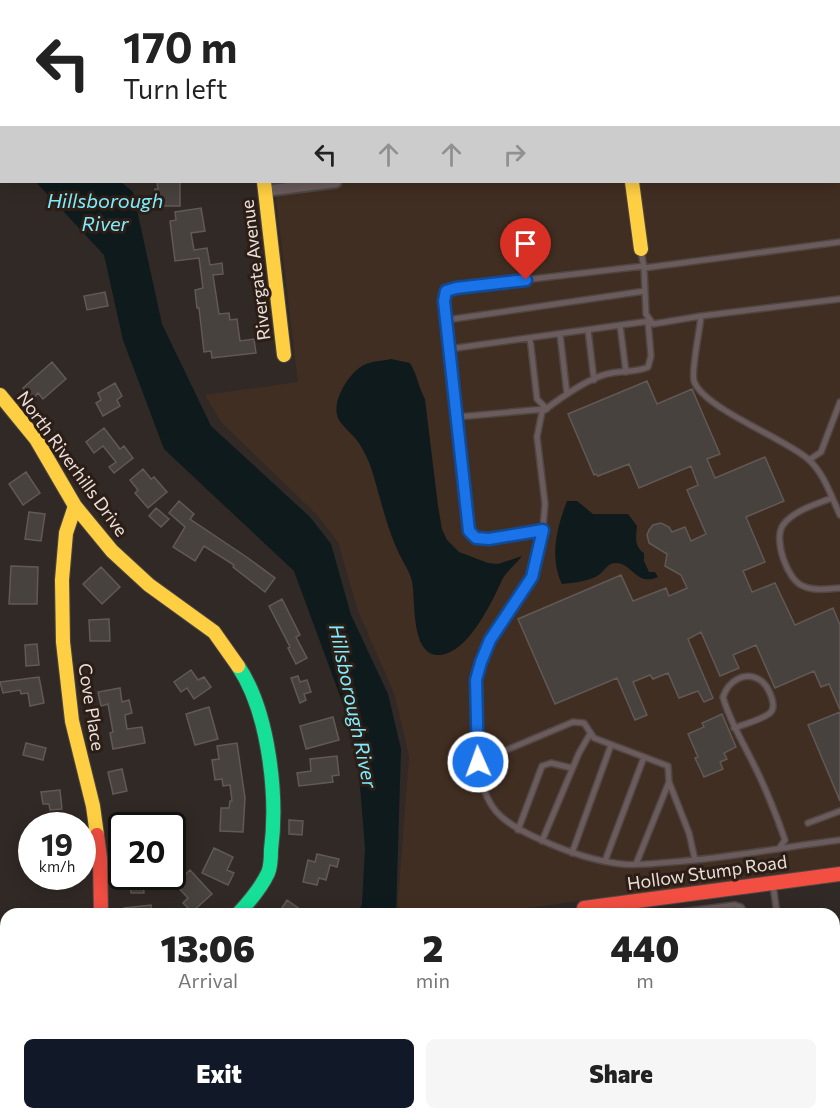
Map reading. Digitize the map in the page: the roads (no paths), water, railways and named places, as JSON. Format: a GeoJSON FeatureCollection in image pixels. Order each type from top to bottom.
{"type":"FeatureCollection","features":[{"type":"Feature","properties":{"kind":"street"},"geometry":{"type":"LineString","coordinates":[[265,186],[317,183]]}},
{"type":"Feature","properties":{"kind":"street"},"geometry":{"type":"LineString","coordinates":[[632,183],[640,249]]}},
{"type":"Feature","properties":{"kind":"street","name":"Rivergate Avenue"},"geometry":{"type":"LineString","coordinates":[[265,186],[284,355]]}},
{"type":"Feature","properties":{"kind":"street","name":"North Riverhills Drive"},"geometry":{"type":"LineString","coordinates":[[0,395],[36,439],[75,506],[112,551],[142,579],[214,632],[247,680],[258,708],[266,740],[275,820],[269,872],[244,908]]}},
{"type":"Feature","properties":{"kind":"street","name":"Cove Place"},"geometry":{"type":"LineString","coordinates":[[75,506],[66,533],[62,580],[63,642],[72,721],[93,806],[100,858],[101,908]]}},
{"type":"Feature","properties":{"kind":"street","name":"Hollow Stump Road"},"geometry":{"type":"LineString","coordinates":[[584,908],[840,874]]}},
{"type":"Feature","properties":{"kind":"lane"},"geometry":{"type":"LineString","coordinates":[[543,530],[489,539],[476,538],[469,531],[444,301],[446,291],[840,242]]}},
{"type":"Feature","properties":{"kind":"lane"},"geometry":{"type":"LineString","coordinates":[[640,249],[644,267],[646,314],[649,321],[651,356],[648,367],[606,374],[567,394],[542,412],[537,437],[545,504],[543,530],[532,577],[490,640],[476,680],[478,762],[481,782],[489,801],[499,816],[518,830],[588,859],[624,864],[695,860],[840,840]]}},
{"type":"Feature","properties":{"kind":"lane"},"geometry":{"type":"LineString","coordinates":[[446,320],[645,291]]}},
{"type":"Feature","properties":{"kind":"lane"},"geometry":{"type":"LineString","coordinates":[[449,349],[649,321],[653,324],[840,299]]}},
{"type":"Feature","properties":{"kind":"lane"},"geometry":{"type":"LineString","coordinates":[[701,316],[693,378],[698,388],[713,402],[788,445],[809,460],[824,480],[840,515]]}},
{"type":"Feature","properties":{"kind":"lane"},"geometry":{"type":"LineString","coordinates":[[620,326],[626,372]]}},
{"type":"Feature","properties":{"kind":"lane"},"geometry":{"type":"LineString","coordinates":[[588,330],[594,380]]}},
{"type":"Feature","properties":{"kind":"lane"},"geometry":{"type":"LineString","coordinates":[[560,334],[567,394]]}},
{"type":"Feature","properties":{"kind":"lane"},"geometry":{"type":"LineString","coordinates":[[530,338],[537,399],[547,408]]}},
{"type":"Feature","properties":{"kind":"lane"},"geometry":{"type":"LineString","coordinates":[[809,460],[821,452],[840,402]]}},
{"type":"Feature","properties":{"kind":"lane"},"geometry":{"type":"LineString","coordinates":[[457,417],[547,408]]}},
{"type":"Feature","properties":{"kind":"lane"},"geometry":{"type":"LineString","coordinates":[[832,498],[791,517],[779,533],[778,542],[792,577],[798,584],[805,588],[819,590],[840,588]]}},
{"type":"Feature","properties":{"kind":"lane"},"geometry":{"type":"LineString","coordinates":[[734,728],[769,714],[773,708],[774,704],[766,685],[751,676],[730,682],[723,697],[734,728],[773,805],[785,840],[780,847]]}},
{"type":"Feature","properties":{"kind":"lane"},"geometry":{"type":"LineString","coordinates":[[478,762],[573,722],[584,723],[594,738],[668,766],[669,782],[689,833],[695,860]]}},
{"type":"Feature","properties":{"kind":"lane"},"geometry":{"type":"LineString","coordinates":[[543,841],[572,768],[590,734]]}},
{"type":"Feature","properties":{"kind":"lane"},"geometry":{"type":"LineString","coordinates":[[572,853],[611,745]]}},
{"type":"Feature","properties":{"kind":"lane"},"geometry":{"type":"LineString","coordinates":[[605,861],[644,757]]}},
{"type":"Feature","properties":{"kind":"lane"},"geometry":{"type":"LineString","coordinates":[[518,830],[542,766],[551,763],[572,768]]}},
{"type":"Feature","properties":{"kind":"lane"},"geometry":{"type":"LineString","coordinates":[[636,864],[669,782]]}},
{"type":"Feature","properties":{"kind":"lane"},"geometry":{"type":"LineString","coordinates":[[807,823],[840,811]]}},
{"type":"Feature","properties":{"kind":"lane"},"geometry":{"type":"LineString","coordinates":[[773,883],[776,908]]}},
{"type":"Feature","properties":{"kind":"lane"},"geometry":{"type":"LineString","coordinates":[[711,908],[735,905],[742,908]]}},
{"type":"Feature","properties":{"kind":"water","name":"Hillsborough River"},"geometry":{"type":"Polygon","coordinates":[[[37,183],[122,183],[133,192],[162,324],[211,426],[310,517],[331,544],[351,615],[388,694],[401,749],[396,908],[360,908],[365,848],[358,761],[347,715],[294,571],[164,449],[123,340],[104,255],[37,183]]]}},
{"type":"Feature","properties":{"kind":"water"},"geometry":{"type":"Polygon","coordinates":[[[391,359],[410,363],[425,399],[438,506],[442,529],[447,540],[459,552],[488,563],[498,564],[522,556],[504,577],[478,625],[469,636],[460,646],[440,655],[430,653],[419,638],[411,578],[390,531],[371,467],[361,446],[340,421],[336,411],[343,388],[358,369],[367,364],[391,359]]]}},
{"type":"Feature","properties":{"kind":"water"},"geometry":{"type":"Polygon","coordinates":[[[567,501],[577,501],[593,514],[628,514],[637,526],[637,545],[644,553],[644,561],[649,572],[655,572],[658,577],[644,579],[626,566],[615,563],[592,578],[562,584],[555,553],[560,521],[567,501]]]}}]}
